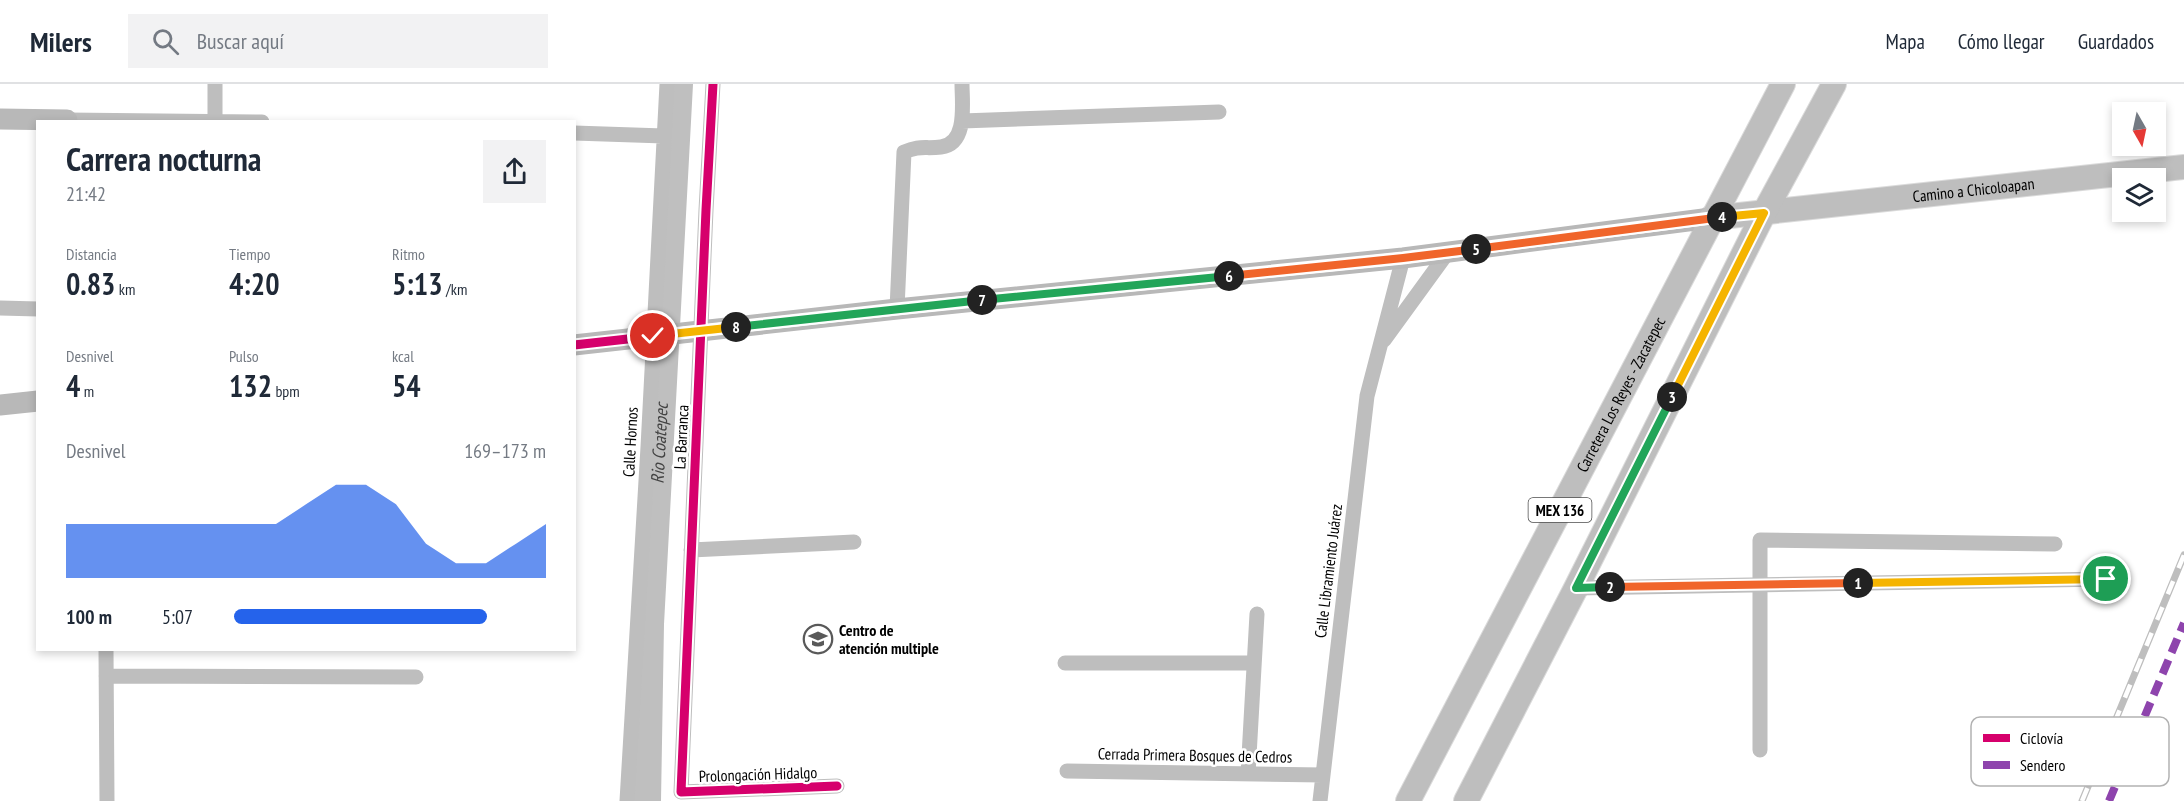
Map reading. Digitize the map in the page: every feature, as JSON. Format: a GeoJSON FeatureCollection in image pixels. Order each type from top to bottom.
{"type":"FeatureCollection","features":[{"type":"Feature","properties":{"kind":"main road","name":"Carretera Los Reyes - Zacatepec"},"geometry":{"type":"LineString","coordinates":[[1408,801],[1783,84]]}},
{"type":"Feature","properties":{"kind":"main road","name":"MEX 136"},"geometry":{"type":"LineString","coordinates":[[1466,801],[1576,588],[1764,213],[1834,84]]}},
{"type":"Feature","properties":{"kind":"main road","name":"Camino a Chicoloapan"},"geometry":{"type":"LineString","coordinates":[[1711,218],[2184,167]]}},
{"type":"Feature","properties":{"kind":"street"},"geometry":{"type":"LineString","coordinates":[[214,120],[215,84]]}},
{"type":"Feature","properties":{"kind":"street","name":"Calle Hornos"},"geometry":{"type":"LineString","coordinates":[[627,801],[656,336],[667,84]]}},
{"type":"Feature","properties":{"kind":"street","name":"La Barranca"},"geometry":{"type":"LineString","coordinates":[[681,792],[692,550],[693,332],[713,84]]}},
{"type":"Feature","properties":{"kind":"street"},"geometry":{"type":"LineString","coordinates":[[897,309],[904,152],[917,147],[943,147],[952,143],[962,121],[962,84]]}},
{"type":"Feature","properties":{"kind":"street"},"geometry":{"type":"LineString","coordinates":[[962,121],[1219,112]]}},
{"type":"Feature","properties":{"kind":"street"},"geometry":{"type":"LineString","coordinates":[[0,119],[36,120]]}},
{"type":"Feature","properties":{"kind":"street"},"geometry":{"type":"LineString","coordinates":[[576,133],[664,136]]}},
{"type":"Feature","properties":{"kind":"street"},"geometry":{"type":"LineString","coordinates":[[576,345],[897,309],[1403,258],[1711,218]]}},
{"type":"Feature","properties":{"kind":"street","name":"Calle Libramiento Juárez"},"geometry":{"type":"LineString","coordinates":[[1378,347],[1448,252]]}},
{"type":"Feature","properties":{"kind":"street","name":"Calle Libramiento Juárez"},"geometry":{"type":"LineString","coordinates":[[1320,801],[1367,396],[1403,258]]}},
{"type":"Feature","properties":{"kind":"street"},"geometry":{"type":"LineString","coordinates":[[0,308],[36,309]]}},
{"type":"Feature","properties":{"kind":"street"},"geometry":{"type":"LineString","coordinates":[[0,405],[36,401]]}},
{"type":"Feature","properties":{"kind":"street"},"geometry":{"type":"LineString","coordinates":[[1760,750],[1758,584],[1760,540],[2055,544]]}},
{"type":"Feature","properties":{"kind":"street"},"geometry":{"type":"LineString","coordinates":[[692,550],[854,542]]}},
{"type":"Feature","properties":{"kind":"street"},"geometry":{"type":"LineString","coordinates":[[1576,588],[2106,579]]}},
{"type":"Feature","properties":{"kind":"street"},"geometry":{"type":"LineString","coordinates":[[1248,774],[1257,614]]}},
{"type":"Feature","properties":{"kind":"street"},"geometry":{"type":"LineString","coordinates":[[106,651],[107,801]]}},
{"type":"Feature","properties":{"kind":"street"},"geometry":{"type":"LineString","coordinates":[[1065,663],[1254,663]]}},
{"type":"Feature","properties":{"kind":"street"},"geometry":{"type":"LineString","coordinates":[[106,676],[417,677]]}},
{"type":"Feature","properties":{"kind":"street","name":"Cerrada Primera Bosques de Cedros"},"geometry":{"type":"LineString","coordinates":[[1067,771],[1323,775]]}},
{"type":"Feature","properties":{"kind":"street","name":"Prolongación Hidalgo"},"geometry":{"type":"LineString","coordinates":[[681,792],[711,796],[837,786]]}},
{"type":"Feature","properties":{"kind":"waterway","name":"Rio Coatepec"},"geometry":{"type":"LineString","coordinates":[[646,801],[649,624],[678,84]]}},
{"type":"Feature","properties":{"kind":"railway"},"geometry":{"type":"LineString","coordinates":[[2117,717],[2184,555]]}},
{"type":"Feature","properties":{"kind":"railway"},"geometry":{"type":"LineString","coordinates":[[2082,801],[2088,786]]}},
{"type":"Feature","properties":{"kind":"marked path"},"geometry":{"type":"LineString","coordinates":[[2144,717],[2184,623]]}},
{"type":"Feature","properties":{"kind":"marked path"},"geometry":{"type":"LineString","coordinates":[[2109,801],[2115,786]]}},
{"type":"Feature","properties":{"kind":"cycle path"},"geometry":{"type":"LineString","coordinates":[[713,84],[681,792],[837,786]]}},
{"type":"Feature","properties":{"kind":"cycle path"},"geometry":{"type":"LineString","coordinates":[[576,345],[897,309],[1403,258],[1711,218]]}},
{"type":"Feature","properties":{"kind":"place","name":"Centro de atención multiple"},"geometry":{"type":"Point","coordinates":[818,639]}},
{"type":"Feature","properties":{"kind":"route"},"geometry":{"type":"LineString","coordinates":[[653,336],[824,316],[1403,258],[1764,213],[1576,588],[2106,579]]}}]}
